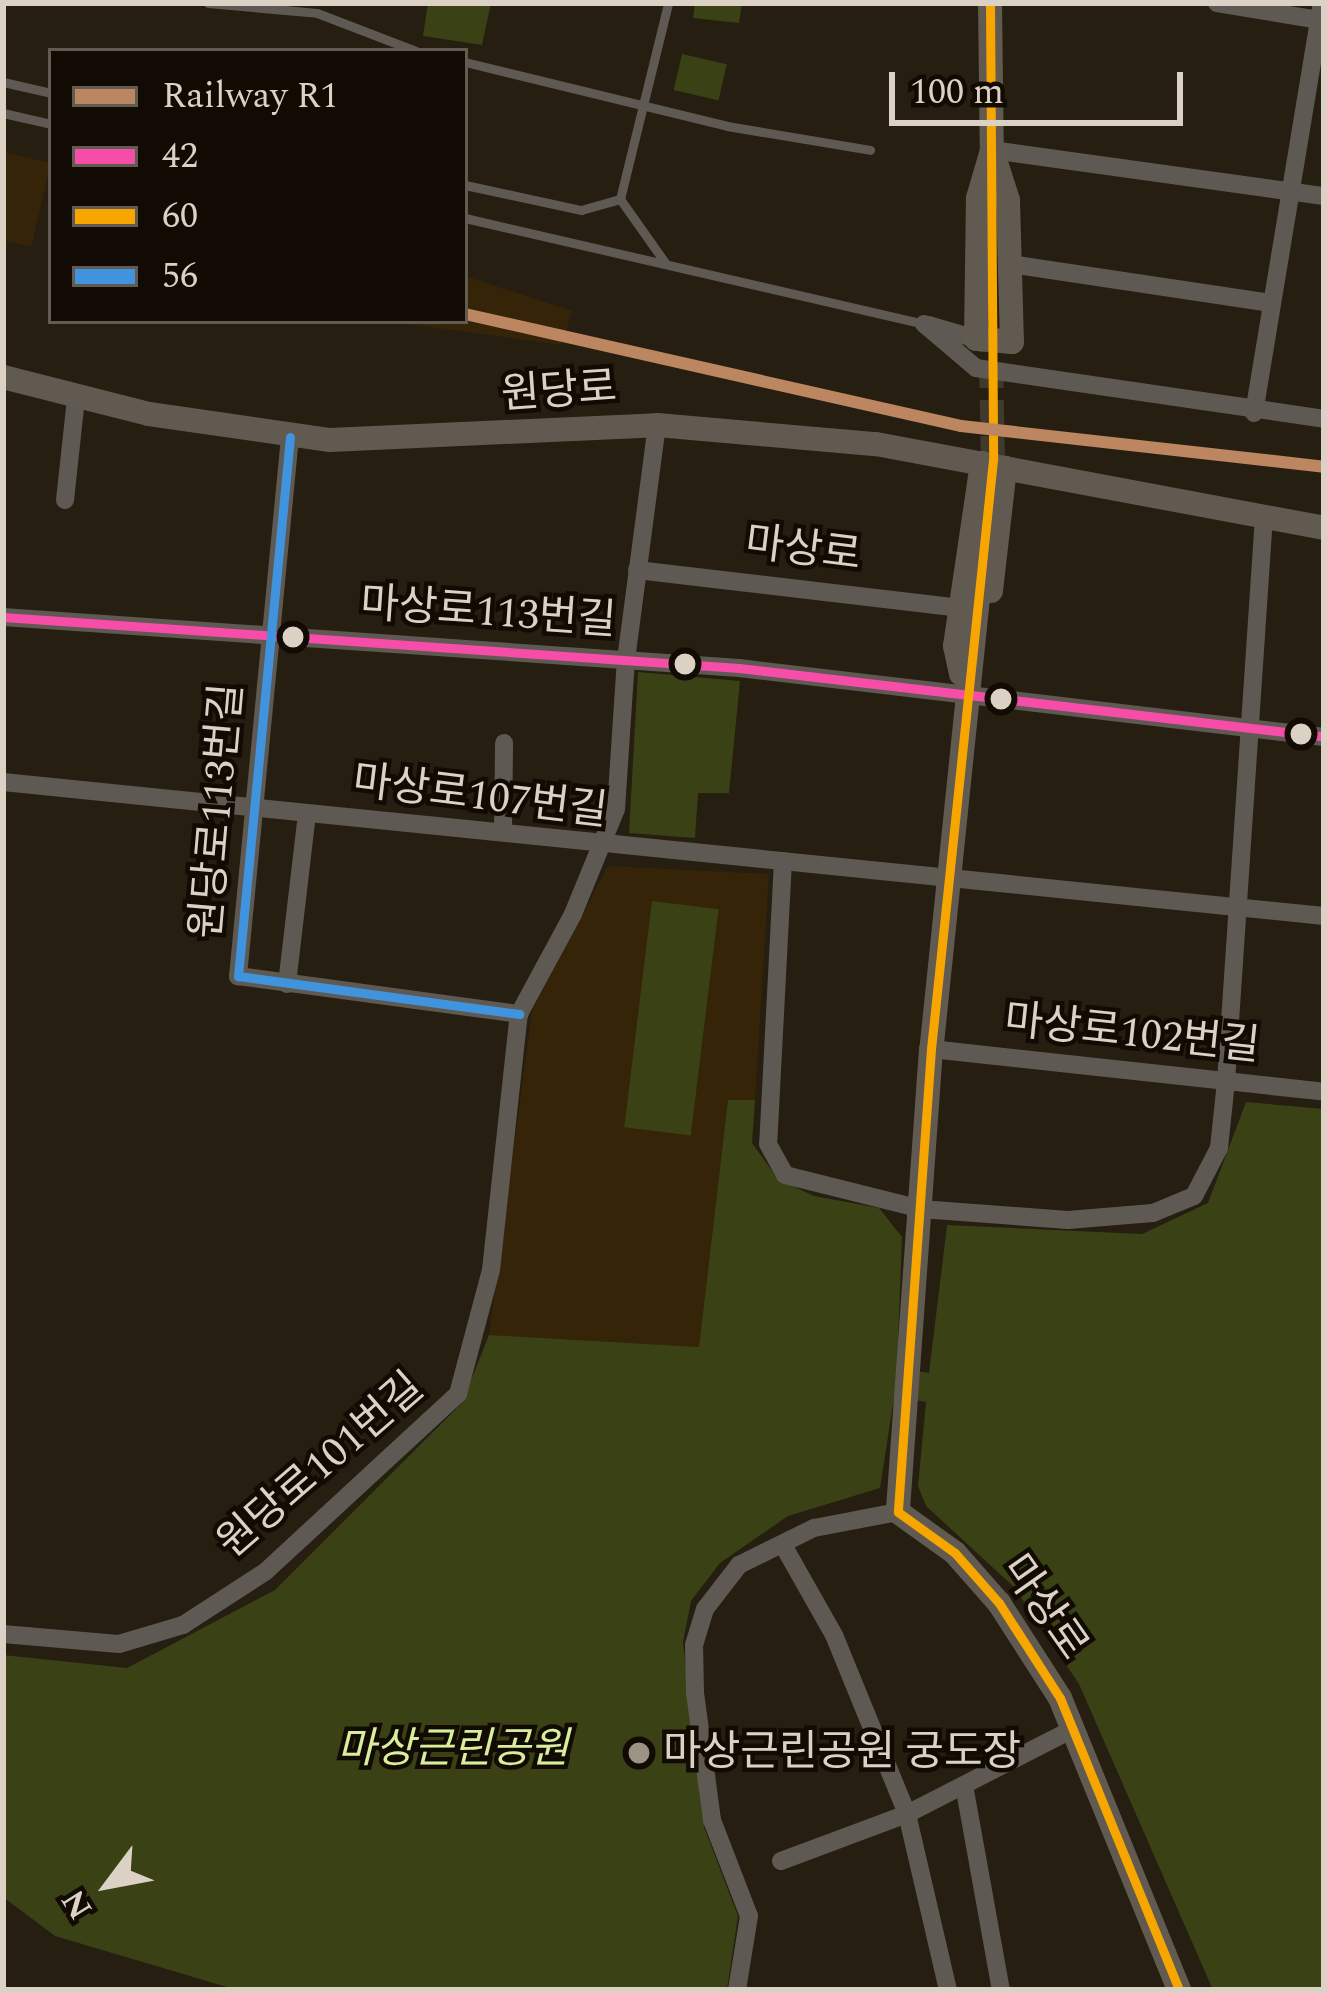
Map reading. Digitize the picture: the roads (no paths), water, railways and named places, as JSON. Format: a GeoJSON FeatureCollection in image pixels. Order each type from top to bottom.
{"type":"FeatureCollection","features":[{"type":"Feature","properties":{"kind":"street"},"geometry":{"type":"LineString","coordinates":[[990,316],[991,3]]}},
{"type":"Feature","properties":{"kind":"street"},"geometry":{"type":"LineString","coordinates":[[1217,3],[1322,15],[1254,413]]}},
{"type":"Feature","properties":{"kind":"street"},"geometry":{"type":"LineString","coordinates":[[992,150],[1324,196]]}},
{"type":"Feature","properties":{"kind":"street"},"geometry":{"type":"LineString","coordinates":[[992,150],[1008,200],[1015,375]]}},
{"type":"Feature","properties":{"kind":"street"},"geometry":{"type":"LineString","coordinates":[[976,339],[978,198],[992,150]]}},
{"type":"Feature","properties":{"kind":"street"},"geometry":{"type":"LineString","coordinates":[[1010,265],[1271,303]]}},
{"type":"Feature","properties":{"kind":"street"},"geometry":{"type":"LineString","coordinates":[[924,324],[976,339],[1012,342]]}},
{"type":"Feature","properties":{"kind":"street"},"geometry":{"type":"LineString","coordinates":[[924,324],[976,368],[1254,413],[1324,419]]}},
{"type":"Feature","properties":{"kind":"street","name":"원당로"},"geometry":{"type":"LineString","coordinates":[[3,377],[76,398],[290,437],[434,439],[657,424],[876,444],[1324,528]]}},
{"type":"Feature","properties":{"kind":"street"},"geometry":{"type":"LineString","coordinates":[[65,500],[76,398]]}},
{"type":"Feature","properties":{"kind":"street","name":"원당로101번길"},"geometry":{"type":"LineString","coordinates":[[3,1634],[119,1644],[183,1625],[265,1572],[458,1394],[490,1270],[519,1013],[602,847],[616,808],[626,660],[657,424]]}},
{"type":"Feature","properties":{"kind":"street","name":"원당로113번길"},"geometry":{"type":"LineString","coordinates":[[287,983],[238,976],[290,437]]}},
{"type":"Feature","properties":{"kind":"street"},"geometry":{"type":"LineString","coordinates":[[966,698],[955,646],[993,466]]}},
{"type":"Feature","properties":{"kind":"street"},"geometry":{"type":"LineString","coordinates":[[966,698],[985,649],[993,466]]}},
{"type":"Feature","properties":{"kind":"street"},"geometry":{"type":"LineString","coordinates":[[783,861],[770,1157],[811,1187],[921,1209],[1068,1220],[1153,1214],[1193,1196],[1219,1148],[1242,908],[1264,517]]}},
{"type":"Feature","properties":{"kind":"street"},"geometry":{"type":"LineString","coordinates":[[736,1990],[749,1916],[712,1820],[694,1646],[721,1584],[739,1565],[855,1516],[898,1512],[932,1048],[981,569]]}},
{"type":"Feature","properties":{"kind":"street","name":"마상로"},"geometry":{"type":"LineString","coordinates":[[637,570],[961,608]]}},
{"type":"Feature","properties":{"kind":"street","name":"마상로113번길"},"geometry":{"type":"LineString","coordinates":[[3,617],[626,660],[1324,736]]}},
{"type":"Feature","properties":{"kind":"street"},"geometry":{"type":"LineString","coordinates":[[503,831],[504,743]]}},
{"type":"Feature","properties":{"kind":"street","name":"마상로107번길"},"geometry":{"type":"LineString","coordinates":[[3,782],[503,831],[602,847],[1324,916]]}},
{"type":"Feature","properties":{"kind":"street"},"geometry":{"type":"LineString","coordinates":[[307,814],[287,983],[519,1013]]}},
{"type":"Feature","properties":{"kind":"street","name":"마상로102번길"},"geometry":{"type":"LineString","coordinates":[[932,1048],[1324,1092]]}},
{"type":"Feature","properties":{"kind":"street","name":"마상로"},"geometry":{"type":"LineString","coordinates":[[898,1512],[955,1553],[999,1603],[1073,1729],[1179,1990]]}},
{"type":"Feature","properties":{"kind":"street"},"geometry":{"type":"LineString","coordinates":[[783,1545],[834,1635],[908,1814],[948,1990]]}},
{"type":"Feature","properties":{"kind":"street"},"geometry":{"type":"LineString","coordinates":[[781,1861],[908,1814],[1073,1729]]}},
{"type":"Feature","properties":{"kind":"street"},"geometry":{"type":"LineString","coordinates":[[964,1785],[1001,1990]]}},
{"type":"Feature","properties":{"kind":"lane"},"geometry":{"type":"LineString","coordinates":[[208,3],[317,13],[408,48]]}},
{"type":"Feature","properties":{"kind":"lane"},"geometry":{"type":"LineString","coordinates":[[620,199],[649,102],[668,3]]}},
{"type":"Feature","properties":{"kind":"lane"},"geometry":{"type":"LineString","coordinates":[[468,63],[649,102],[728,126],[870,150]]}},
{"type":"Feature","properties":{"kind":"lane"},"geometry":{"type":"LineString","coordinates":[[3,82],[48,92]]}},
{"type":"Feature","properties":{"kind":"lane"},"geometry":{"type":"LineString","coordinates":[[3,113],[48,123]]}},
{"type":"Feature","properties":{"kind":"lane"},"geometry":{"type":"LineString","coordinates":[[468,185],[581,210],[620,199]]}},
{"type":"Feature","properties":{"kind":"lane"},"geometry":{"type":"LineString","coordinates":[[620,199],[666,264]]}},
{"type":"Feature","properties":{"kind":"lane"},"geometry":{"type":"LineString","coordinates":[[468,219],[924,324]]}},
{"type":"Feature","properties":{"kind":"tunnel"},"geometry":{"type":"LineString","coordinates":[[981,569],[993,460],[990,316]]}},
{"type":"Feature","properties":{"kind":"rail line","name":"R1"},"geometry":{"type":"LineString","coordinates":[[468,315],[961,426],[1324,467]]}},
{"type":"Feature","properties":{"kind":"place","name":"마상근린공원 궁도장"},"geometry":{"type":"Point","coordinates":[639,1753]}},
{"type":"Feature","properties":{"kind":"park label","name":"마상근린공원"},"geometry":{"type":"Point","coordinates":[453,1750]}}]}
